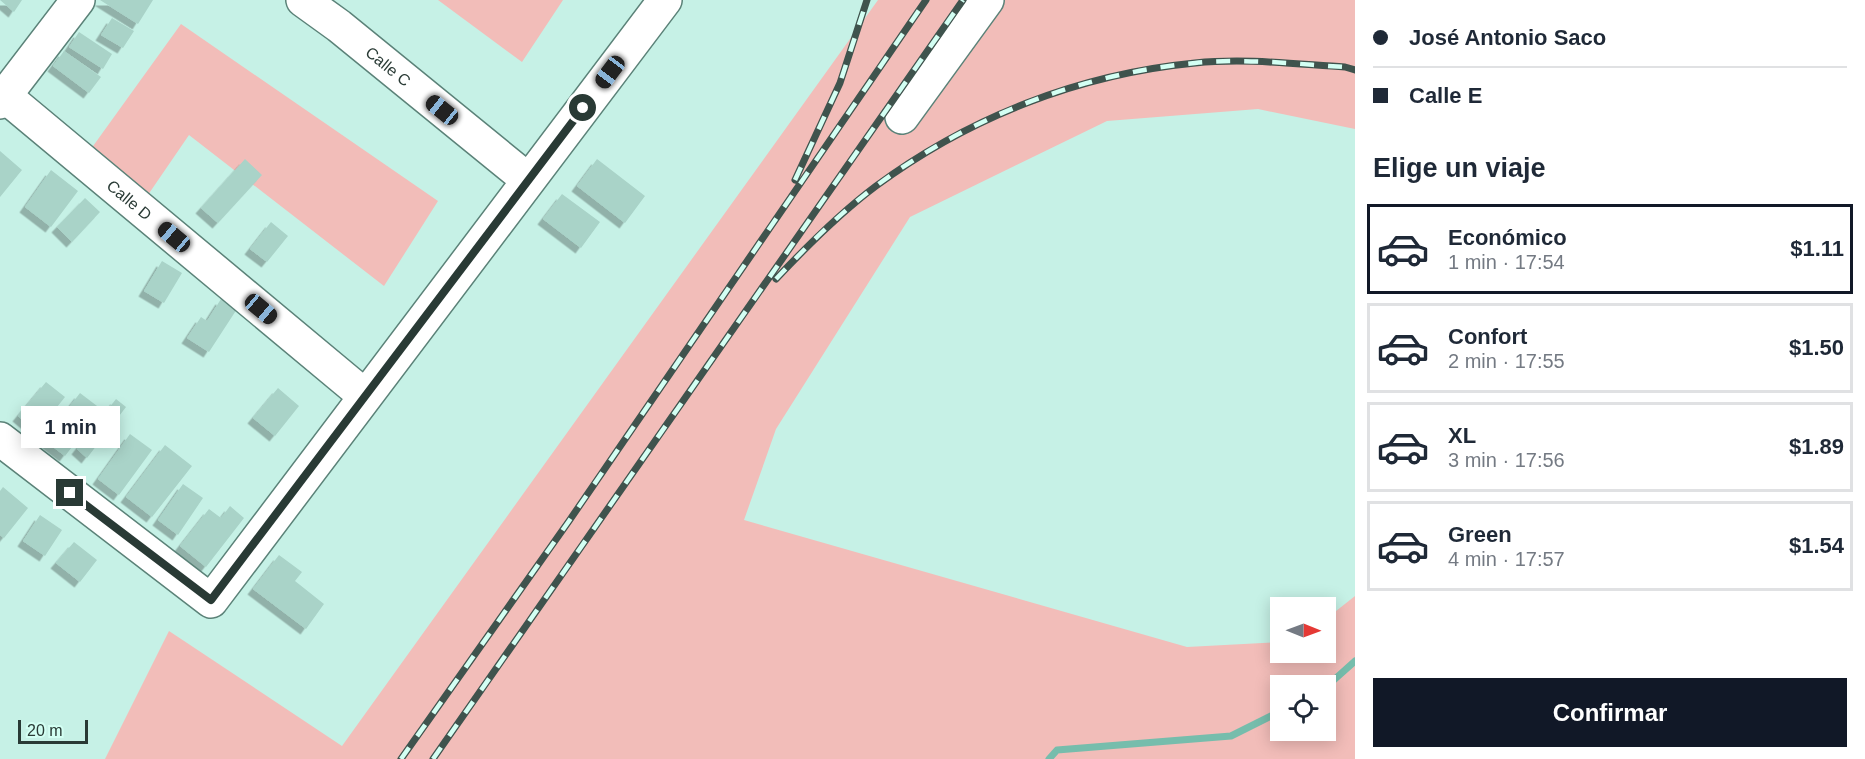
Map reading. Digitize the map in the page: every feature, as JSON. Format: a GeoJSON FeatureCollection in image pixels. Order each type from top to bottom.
{"type":"FeatureCollection","features":[{"type":"Feature","properties":{"kind":"street"},"geometry":{"type":"LineString","coordinates":[[3,99],[78,0]]}},
{"type":"Feature","properties":{"kind":"street","name":"Calle C"},"geometry":{"type":"LineString","coordinates":[[303,0],[339,26],[528,180]]}},
{"type":"Feature","properties":{"kind":"street"},"geometry":{"type":"LineString","coordinates":[[0,440],[211,600],[665,0]]}},
{"type":"Feature","properties":{"kind":"street"},"geometry":{"type":"LineString","coordinates":[[902,117],[987,0]]}},
{"type":"Feature","properties":{"kind":"street","name":"Calle D"},"geometry":{"type":"LineString","coordinates":[[3,99],[366,396]]}},
{"type":"Feature","properties":{"kind":"shaded area"},"geometry":{"type":"Polygon","coordinates":[[[438,0],[563,0],[522,62],[438,0]]]}},
{"type":"Feature","properties":{"kind":"shaded area"},"geometry":{"type":"Polygon","coordinates":[[[878,0],[1355,0],[1355,129],[1258,109],[1107,121],[910,217],[776,429],[744,520],[1187,647],[1270,643],[1270,663],[1336,663],[1336,611],[1355,596],[1355,759],[105,759],[169,631],[342,746],[878,0]]]}},
{"type":"Feature","properties":{"kind":"shaded area"},"geometry":{"type":"Polygon","coordinates":[[[181,24],[438,201],[384,286],[189,135],[139,208],[83,160],[181,24]]]}},
{"type":"Feature","properties":{"kind":"building"},"geometry":{"type":"Polygon","coordinates":[[[0,0],[22,0],[14,12],[0,0]]]}},
{"type":"Feature","properties":{"kind":"building"},"geometry":{"type":"Polygon","coordinates":[[[100,0],[153,0],[138,24],[100,0]]]}},
{"type":"Feature","properties":{"kind":"building"},"geometry":{"type":"Polygon","coordinates":[[[112,18],[134,31],[123,48],[101,35],[112,18]]]}},
{"type":"Feature","properties":{"kind":"building"},"geometry":{"type":"Polygon","coordinates":[[[79,32],[112,54],[103,69],[69,47],[79,32]]]}},
{"type":"Feature","properties":{"kind":"building"},"geometry":{"type":"Polygon","coordinates":[[[64,51],[101,77],[89,93],[53,66],[64,51]]]}},
{"type":"Feature","properties":{"kind":"building"},"geometry":{"type":"Polygon","coordinates":[[[0,151],[22,170],[0,197],[0,151]]]}},
{"type":"Feature","properties":{"kind":"building"},"geometry":{"type":"Polygon","coordinates":[[[245,159],[262,175],[218,223],[201,208],[245,159]]]}},
{"type":"Feature","properties":{"kind":"building"},"geometry":{"type":"Polygon","coordinates":[[[597,159],[645,196],[625,223],[577,186],[597,159]]]}},
{"type":"Feature","properties":{"kind":"building"},"geometry":{"type":"Polygon","coordinates":[[[51,170],[78,191],[51,227],[25,207],[51,170]]]}},
{"type":"Feature","properties":{"kind":"building"},"geometry":{"type":"Polygon","coordinates":[[[562,194],[600,222],[581,248],[543,219],[562,194]]]}},
{"type":"Feature","properties":{"kind":"building"},"geometry":{"type":"Polygon","coordinates":[[[85,198],[100,212],[72,242],[57,227],[85,198]]]}},
{"type":"Feature","properties":{"kind":"building"},"geometry":{"type":"Polygon","coordinates":[[[271,222],[288,236],[267,262],[250,249],[271,222]]]}},
{"type":"Feature","properties":{"kind":"building"},"geometry":{"type":"Polygon","coordinates":[[[162,261],[182,273],[164,303],[144,291],[162,261]]]}},
{"type":"Feature","properties":{"kind":"building"},"geometry":{"type":"Polygon","coordinates":[[[221,299],[237,309],[209,352],[187,338],[201,317],[207,321],[221,299]]]}},
{"type":"Feature","properties":{"kind":"building"},"geometry":{"type":"Polygon","coordinates":[[[46,382],[65,397],[37,432],[18,416],[46,382]]]}},
{"type":"Feature","properties":{"kind":"building"},"geometry":{"type":"Polygon","coordinates":[[[278,388],[299,406],[275,436],[253,418],[278,388]]]}},
{"type":"Feature","properties":{"kind":"building"},"geometry":{"type":"Polygon","coordinates":[[[80,393],[101,409],[65,456],[44,440],[80,393]]]}},
{"type":"Feature","properties":{"kind":"building"},"geometry":{"type":"Polygon","coordinates":[[[116,399],[126,407],[87,458],[77,449],[116,399]]]}},
{"type":"Feature","properties":{"kind":"building"},"geometry":{"type":"Polygon","coordinates":[[[130,434],[152,450],[119,495],[98,479],[130,434]]]}},
{"type":"Feature","properties":{"kind":"building"},"geometry":{"type":"Polygon","coordinates":[[[165,445],[192,466],[152,517],[126,497],[165,445]]]}},
{"type":"Feature","properties":{"kind":"building"},"geometry":{"type":"Polygon","coordinates":[[[183,484],[203,498],[178,535],[158,520],[183,484]]]}},
{"type":"Feature","properties":{"kind":"building"},"geometry":{"type":"Polygon","coordinates":[[[3,487],[28,508],[4,538],[0,535],[0,491],[3,487]]]}},
{"type":"Feature","properties":{"kind":"building"},"geometry":{"type":"Polygon","coordinates":[[[230,506],[244,518],[206,567],[180,546],[209,509],[221,518],[230,506]]]}},
{"type":"Feature","properties":{"kind":"building"},"geometry":{"type":"Polygon","coordinates":[[[40,515],[62,530],[45,556],[23,541],[40,515]]]}},
{"type":"Feature","properties":{"kind":"building"},"geometry":{"type":"Polygon","coordinates":[[[74,542],[97,560],[80,582],[56,563],[74,542]]]}},
{"type":"Feature","properties":{"kind":"building"},"geometry":{"type":"Polygon","coordinates":[[[279,555],[302,572],[295,581],[324,604],[306,629],[253,589],[279,555]]]}},
{"type":"Feature","properties":{"kind":"waterway"},"geometry":{"type":"LineString","coordinates":[[1336,678],[1355,661]]}},
{"type":"Feature","properties":{"kind":"waterway"},"geometry":{"type":"LineString","coordinates":[[1049,759],[1057,750],[1231,736],[1270,716]]}},
{"type":"Feature","properties":{"kind":"railway"},"geometry":{"type":"LineString","coordinates":[[795,180],[840,83],[867,0]]}},
{"type":"Feature","properties":{"kind":"railway"},"geometry":{"type":"LineString","coordinates":[[401,759],[569,521],[926,0]]}},
{"type":"Feature","properties":{"kind":"railway"},"geometry":{"type":"LineString","coordinates":[[433,759],[963,0]]}},
{"type":"Feature","properties":{"kind":"railway"},"geometry":{"type":"LineString","coordinates":[[776,279],[824,230],[876,186],[949,139],[1027,103],[1110,77],[1195,63],[1270,62],[1345,67],[1355,70]]}},
{"type":"Feature","properties":{"kind":"route"},"geometry":{"type":"LineString","coordinates":[[70,493],[211,600],[583,108]]}}]}
